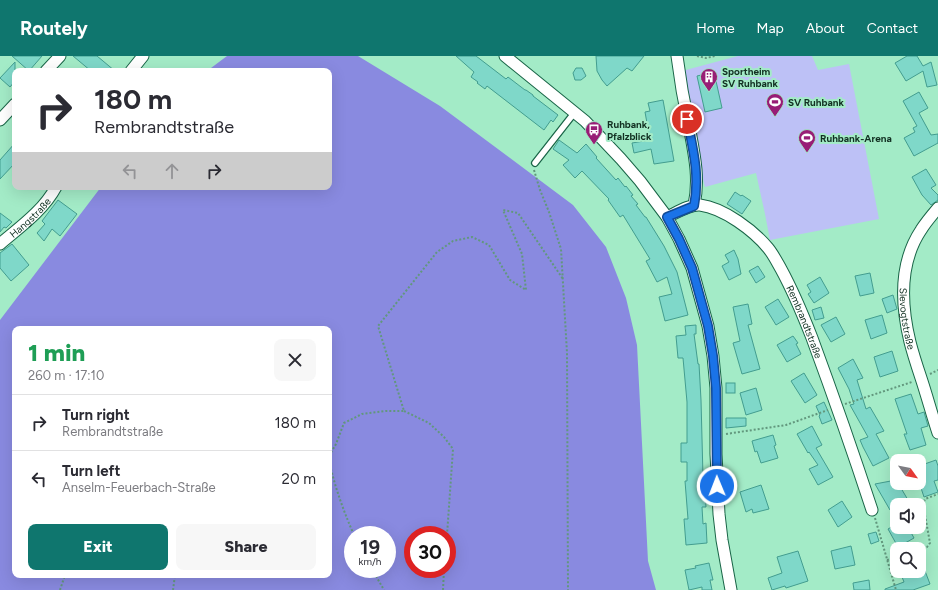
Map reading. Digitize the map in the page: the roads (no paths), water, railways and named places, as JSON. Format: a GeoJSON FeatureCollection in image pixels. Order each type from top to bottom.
{"type":"FeatureCollection","features":[{"type":"Feature","properties":{"kind":"street"},"geometry":{"type":"LineString","coordinates":[[49,68],[60,56]]}},
{"type":"Feature","properties":{"kind":"street"},"geometry":{"type":"LineString","coordinates":[[133,68],[143,56]]}},
{"type":"Feature","properties":{"kind":"street"},"geometry":{"type":"LineString","coordinates":[[505,56],[575,112],[622,160],[667,217],[692,268],[708,326],[713,356],[716,388],[718,514],[730,590]]}},
{"type":"Feature","properties":{"kind":"street"},"geometry":{"type":"LineString","coordinates":[[667,217],[694,206],[697,184],[694,156],[677,56]]}},
{"type":"Feature","properties":{"kind":"street"},"geometry":{"type":"LineString","coordinates":[[0,120],[12,107]]}},
{"type":"Feature","properties":{"kind":"street","name":"Hangstraße"},"geometry":{"type":"LineString","coordinates":[[0,244],[37,212],[54,190]]}},
{"type":"Feature","properties":{"kind":"street","name":"Rembrandtstraße"},"geometry":{"type":"LineString","coordinates":[[694,206],[700,205],[719,211],[746,226],[769,249],[787,279],[807,326],[837,406],[872,510]]}},
{"type":"Feature","properties":{"kind":"street","name":"Slevogtstraße"},"geometry":{"type":"LineString","coordinates":[[938,208],[916,238],[904,274],[903,291],[906,325],[910,344],[938,433]]}},
{"type":"Feature","properties":{"kind":"lane"},"geometry":{"type":"LineString","coordinates":[[535,163],[575,112]]}},
{"type":"Feature","properties":{"kind":"place","name":"Sportheim SV Ruhbank"},"geometry":{"type":"Point","coordinates":[709,92]}},
{"type":"Feature","properties":{"kind":"place","name":"SV Ruhbank"},"geometry":{"type":"Point","coordinates":[775,117]}},
{"type":"Feature","properties":{"kind":"place","name":"Ruhbank, Pfalzblick"},"geometry":{"type":"Point","coordinates":[594,145]}},
{"type":"Feature","properties":{"kind":"place","name":"Ruhbank-Arena"},"geometry":{"type":"Point","coordinates":[807,153]}}]}
